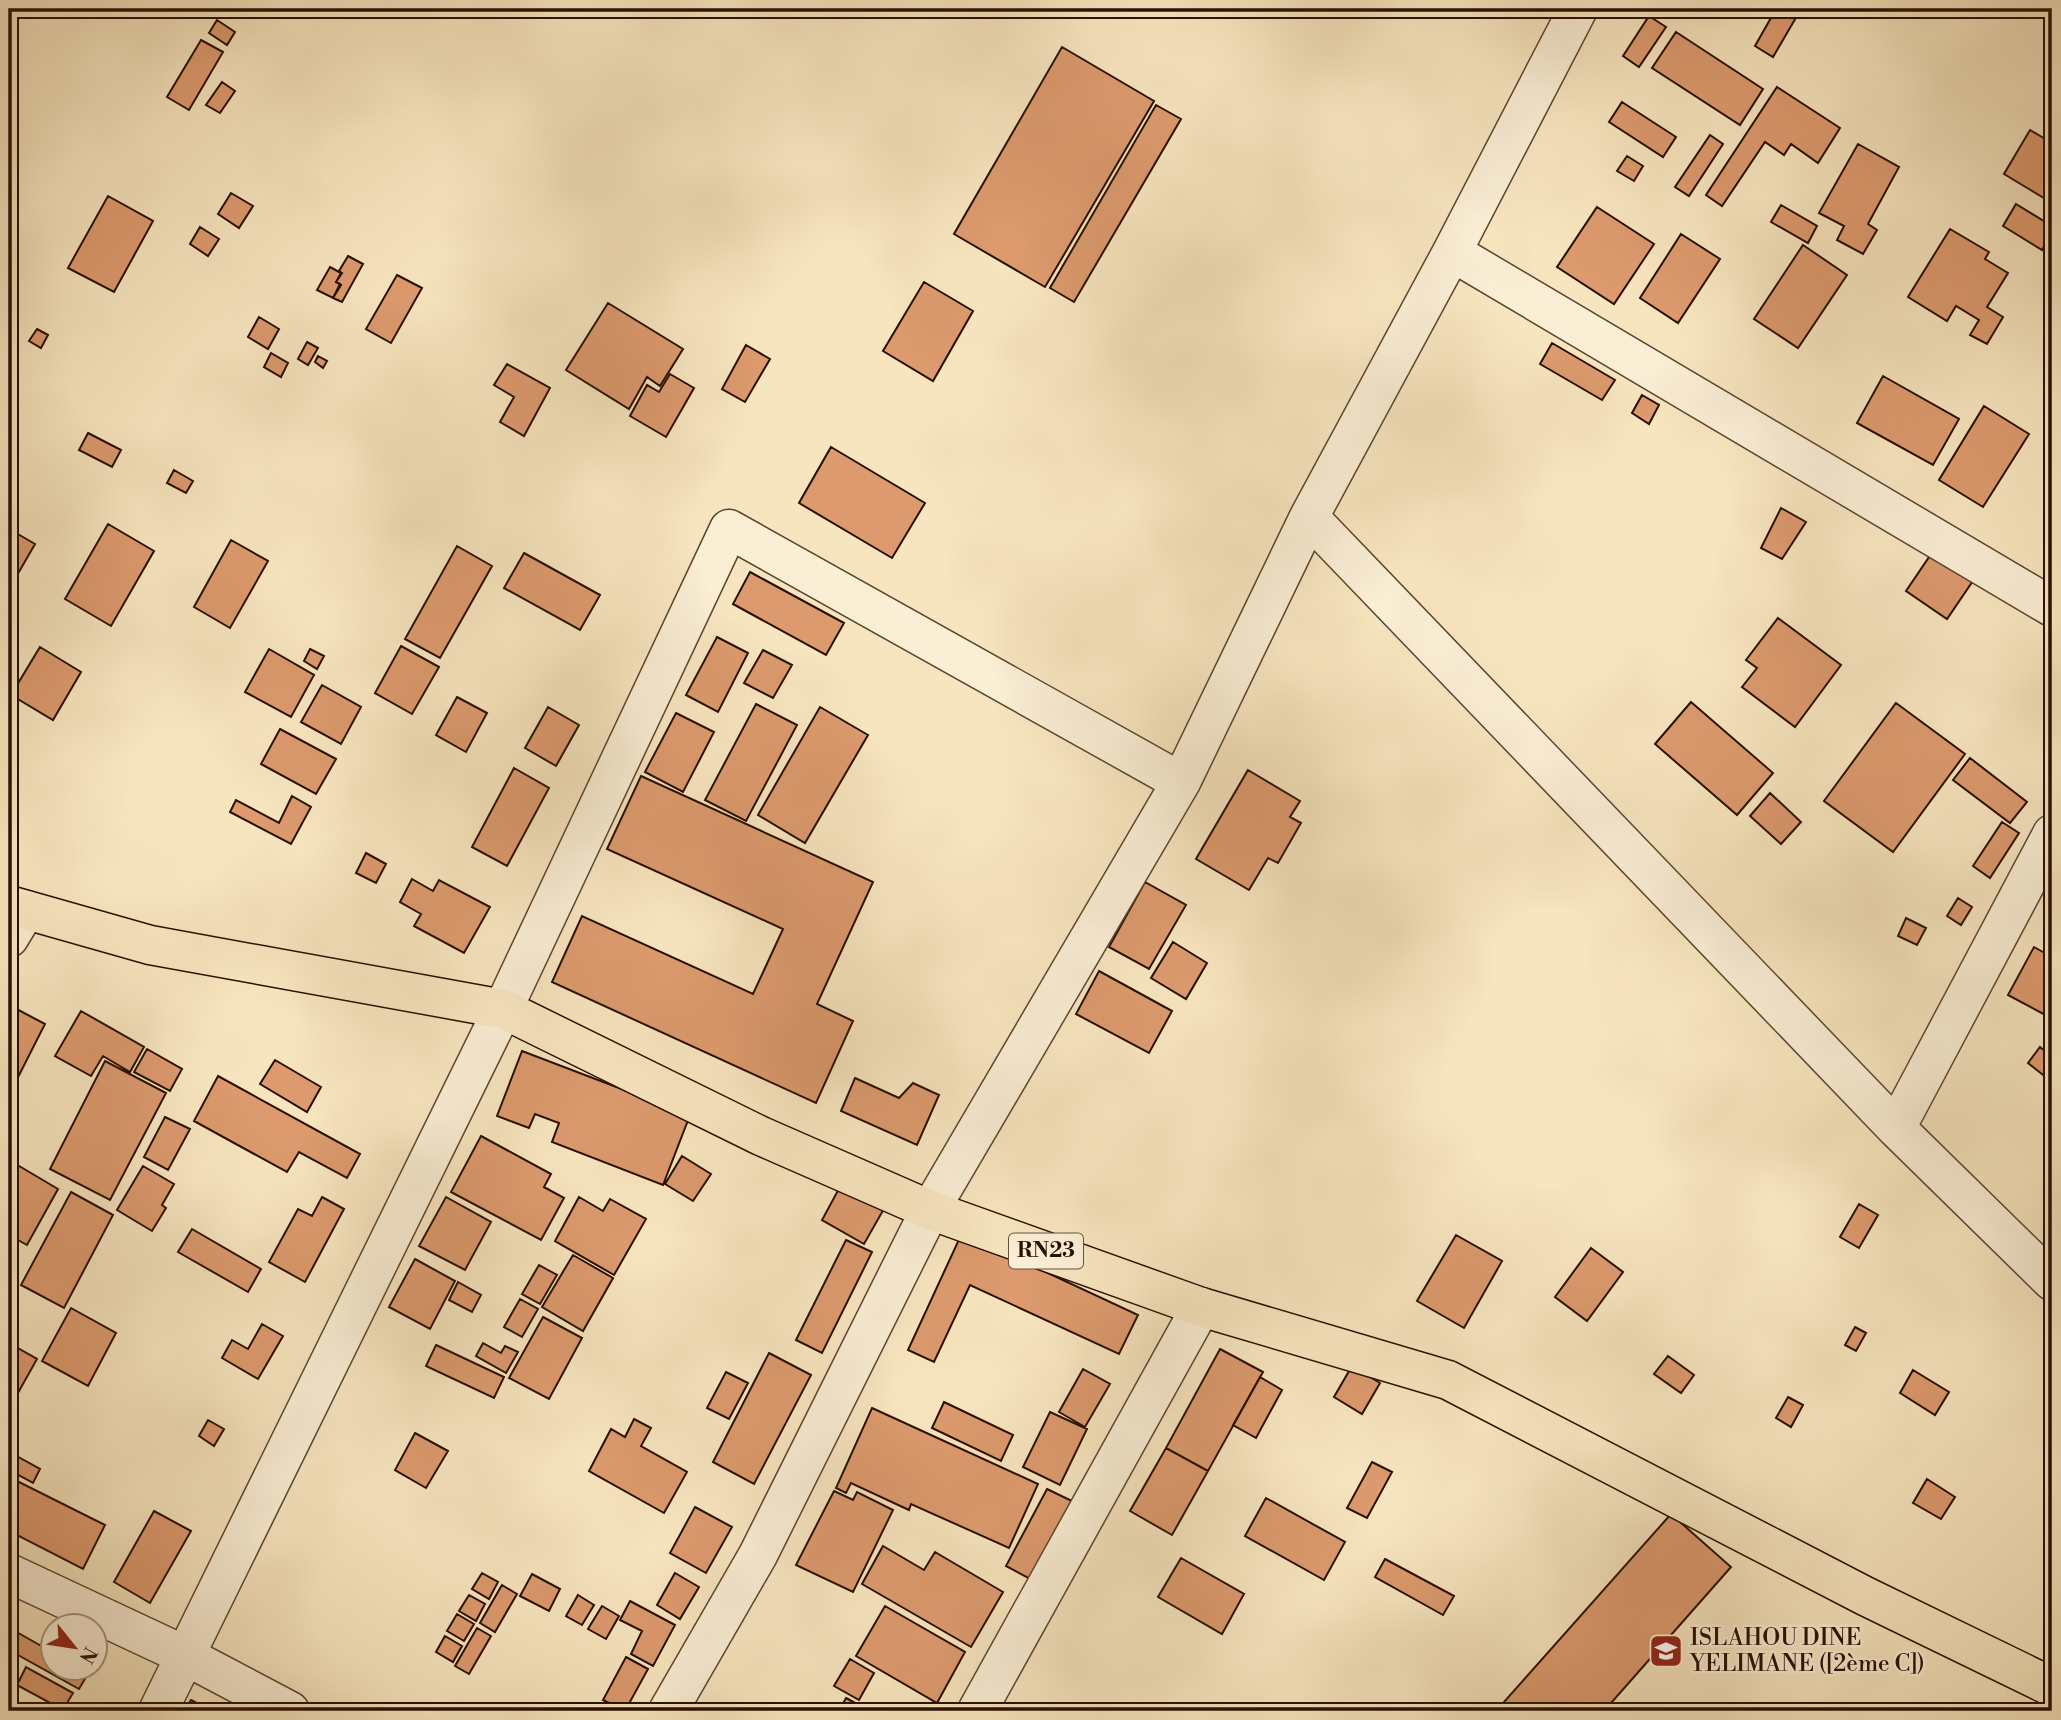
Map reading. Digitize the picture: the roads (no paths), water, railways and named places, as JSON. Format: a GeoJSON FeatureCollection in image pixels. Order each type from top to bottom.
{"type":"FeatureCollection","features":[{"type":"Feature","properties":{"kind":"main road","name":"RN23"},"geometry":{"type":"LineString","coordinates":[[14,918],[503,1009],[761,1136],[930,1210],[1201,1307],[1448,1380],[1865,1596],[2052,1687]]}},
{"type":"Feature","properties":{"kind":"street"},"geometry":{"type":"LineString","coordinates":[[668,1711],[758,1555],[930,1210],[1181,782],[1308,517],[1452,253],[1578,9]]}},
{"type":"Feature","properties":{"kind":"street"},"geometry":{"type":"LineString","coordinates":[[1452,253],[2052,607]]}},
{"type":"Feature","properties":{"kind":"street"},"geometry":{"type":"LineString","coordinates":[[1308,517],[1896,1128],[2052,1281]]}},
{"type":"Feature","properties":{"kind":"street"},"geometry":{"type":"LineString","coordinates":[[158,1711],[503,1009],[729,529],[1181,782]]}},
{"type":"Feature","properties":{"kind":"street"},"geometry":{"type":"LineString","coordinates":[[1896,1128],[2052,834]]}},
{"type":"Feature","properties":{"kind":"street"},"geometry":{"type":"LineString","coordinates":[[977,1711],[1201,1307]]}},
{"type":"Feature","properties":{"kind":"street"},"geometry":{"type":"LineString","coordinates":[[9,1573],[184,1655],[290,1711]]}},
{"type":"Feature","properties":{"kind":"place","name":"ISLAHOU DINE YELIMANE ([2ème C])"},"geometry":{"type":"Point","coordinates":[1666,1651]}}]}
